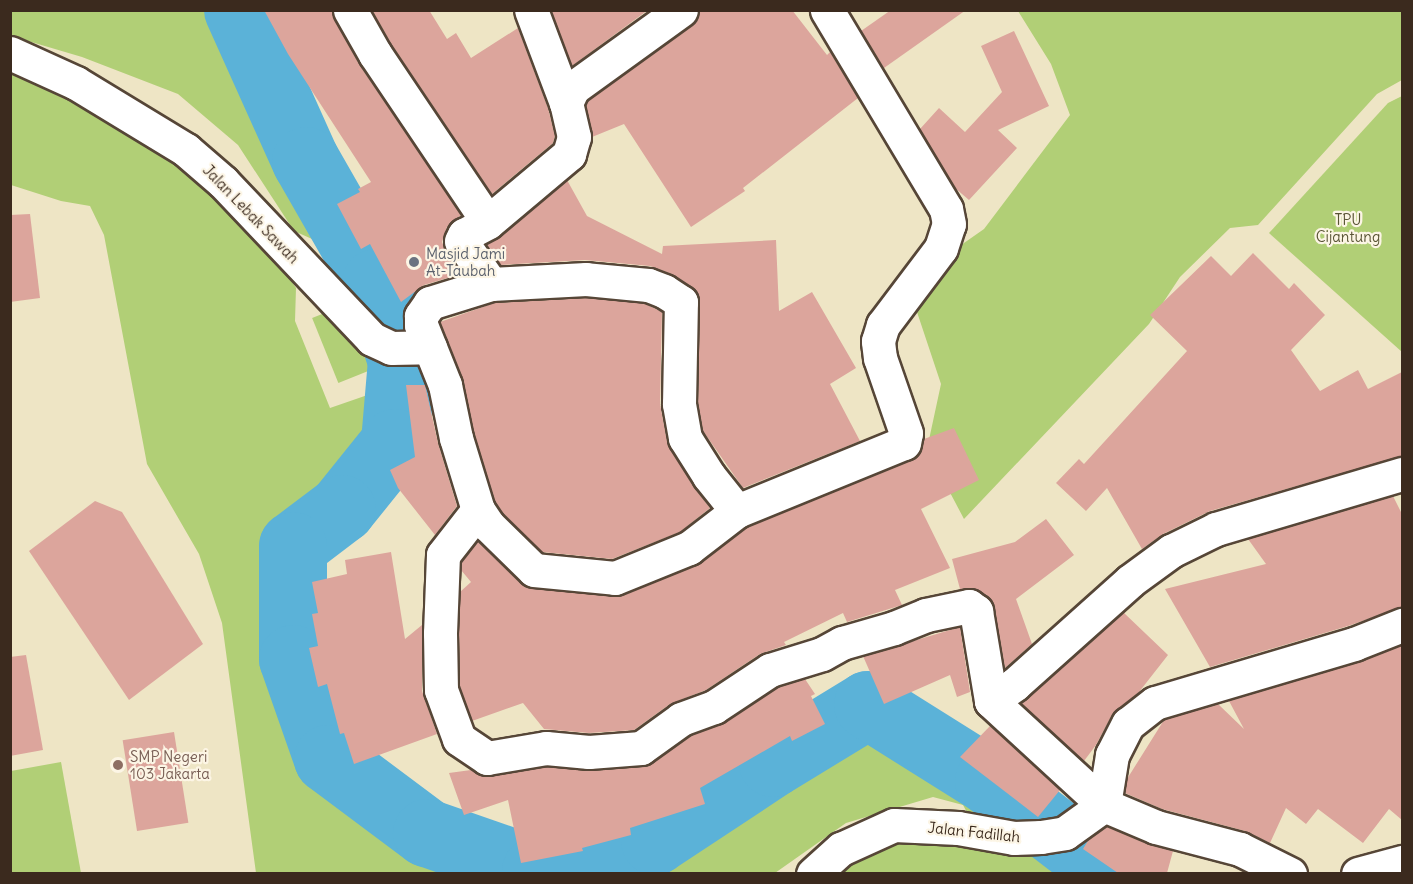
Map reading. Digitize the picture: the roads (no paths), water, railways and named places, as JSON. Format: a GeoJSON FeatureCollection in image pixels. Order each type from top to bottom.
{"type":"FeatureCollection","features":[{"type":"Feature","properties":{"kind":"street"},"geometry":{"type":"LineString","coordinates":[[350,10],[375,54],[488,222]]}},
{"type":"Feature","properties":{"kind":"street"},"geometry":{"type":"LineString","coordinates":[[490,284],[461,241],[464,235],[488,222],[569,154],[574,137],[566,103],[531,10]]}},
{"type":"Feature","properties":{"kind":"street"},"geometry":{"type":"LineString","coordinates":[[566,103],[573,88],[681,10]]}},
{"type":"Feature","properties":{"kind":"street"},"geometry":{"type":"LineString","coordinates":[[736,512],[685,438],[678,404],[681,302],[664,291],[648,285],[586,279],[490,284],[426,306],[412,348],[445,385],[456,438],[478,510],[488,525],[534,570],[615,578],[689,548],[736,512],[904,443],[906,433],[880,358],[878,341],[884,325],[941,248],[949,224],[946,209],[827,10]]}},
{"type":"Feature","properties":{"kind":"street","name":"Jalan Lebak Sawah"},"geometry":{"type":"LineString","coordinates":[[10,53],[76,83],[186,150],[223,182],[359,328],[372,339],[412,348]]}},
{"type":"Feature","properties":{"kind":"street"},"geometry":{"type":"LineString","coordinates":[[991,702],[1130,581],[1171,551],[1216,529],[1402,474]]}},
{"type":"Feature","properties":{"kind":"street"},"geometry":{"type":"LineString","coordinates":[[478,510],[443,555],[440,633],[441,690],[459,739],[487,758],[546,748],[589,752],[641,748],[681,719],[714,707],[770,670],[822,654],[842,643],[894,628],[926,615],[945,613],[969,606],[976,610],[991,702],[1104,805],[1156,827],[1240,849],[1290,873]]}},
{"type":"Feature","properties":{"kind":"street"},"geometry":{"type":"LineString","coordinates":[[1104,805],[1112,755],[1128,724],[1155,703],[1354,644],[1402,625]]}},
{"type":"Feature","properties":{"kind":"street","name":"Jalan Fadillah"},"geometry":{"type":"LineString","coordinates":[[813,873],[841,849],[894,825],[958,828],[1014,838],[1053,835],[1104,805]]}},
{"type":"Feature","properties":{"kind":"street"},"geometry":{"type":"LineString","coordinates":[[1358,873],[1402,862]]}},
{"type":"Feature","properties":{"kind":"waterway"},"geometry":{"type":"LineString","coordinates":[[238,10],[306,161],[376,283],[402,361],[395,443],[342,509],[293,546],[293,659],[328,759],[427,833],[536,871],[655,841],[773,763],[868,705],[989,781],[1110,874]]}},
{"type":"Feature","properties":{"kind":"place","name":"Masjid Jami At-Taubah"},"geometry":{"type":"Point","coordinates":[414,262]}},
{"type":"Feature","properties":{"kind":"place","name":"SMP Negeri 103 Jakarta"},"geometry":{"type":"Point","coordinates":[118,765]}},
{"type":"Feature","properties":{"kind":"park label","name":"TPU Cijantung"},"geometry":{"type":"Point","coordinates":[1348,228]}}]}
